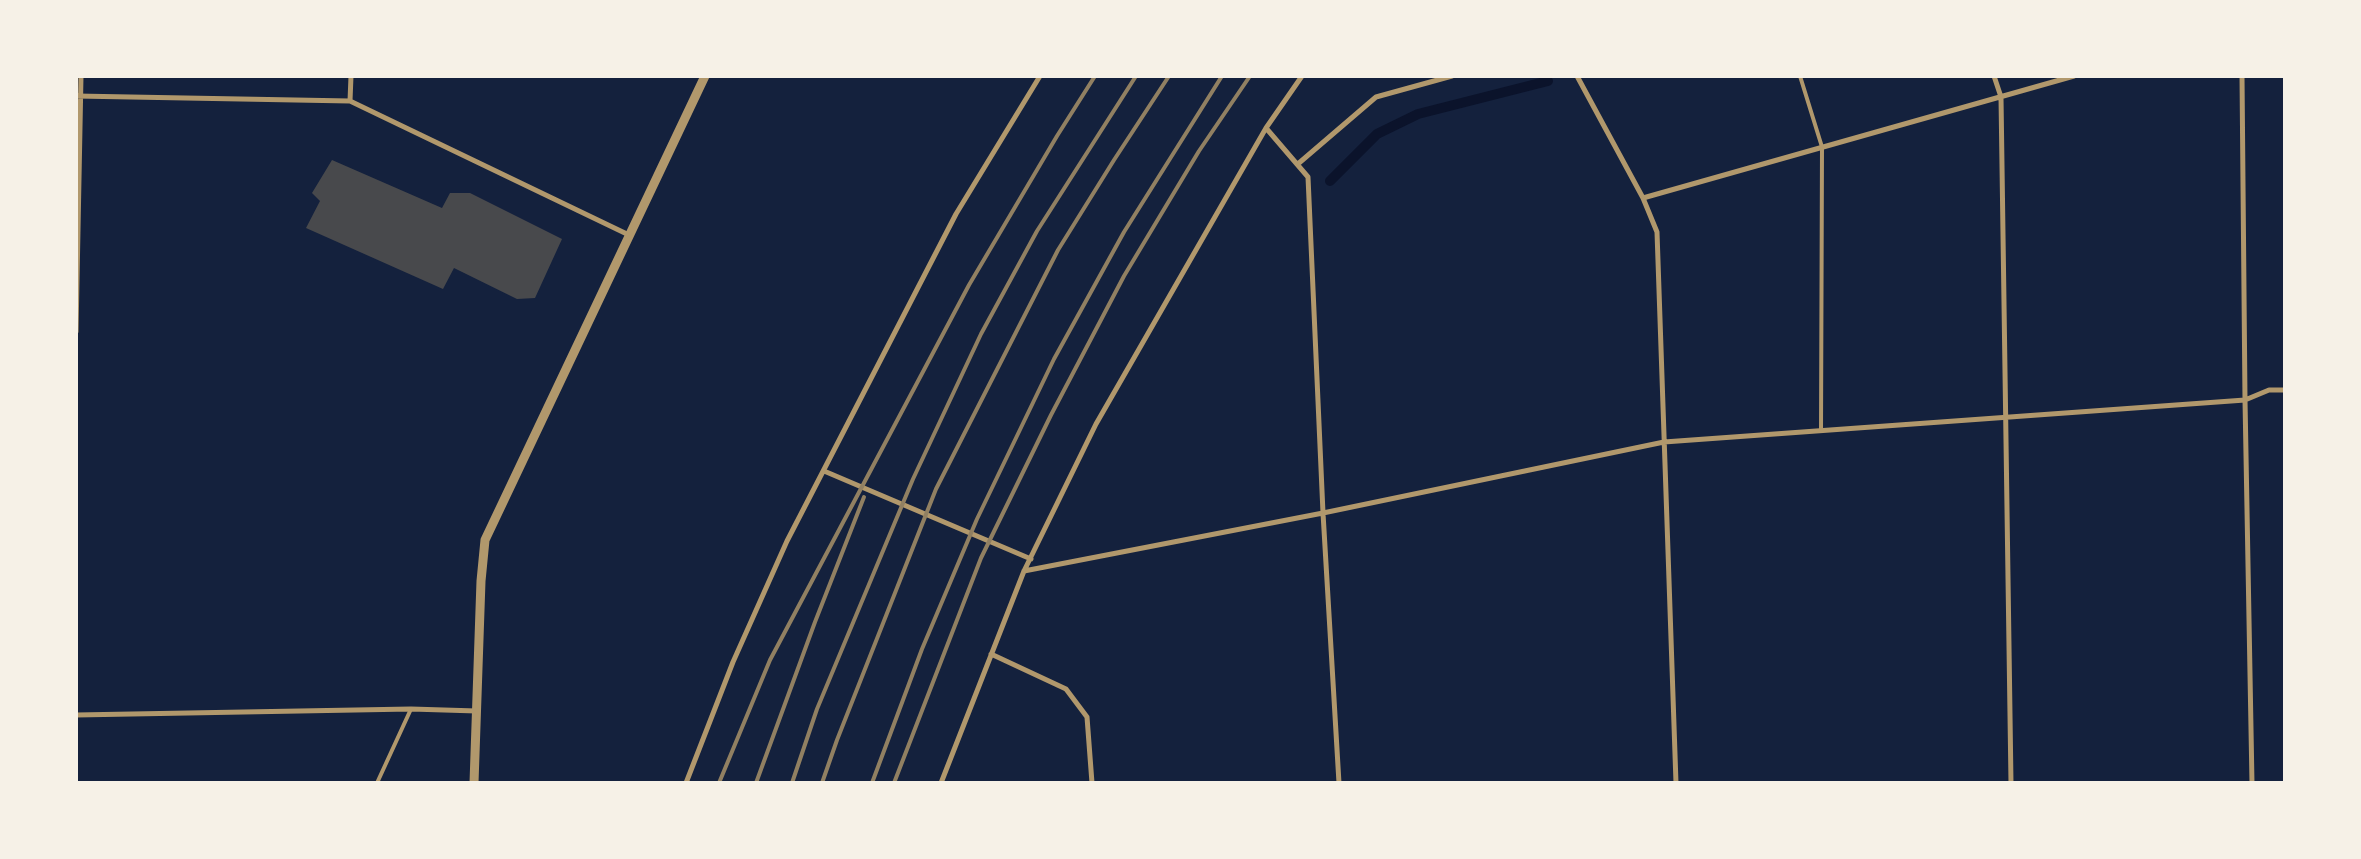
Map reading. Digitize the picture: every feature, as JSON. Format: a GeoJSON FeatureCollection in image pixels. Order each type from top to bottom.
{"type":"FeatureCollection","features":[{"type":"Feature","properties":{"kind":"street"},"geometry":{"type":"LineString","coordinates":[[76,332],[78,96],[81,76]]}},
{"type":"Feature","properties":{"kind":"street"},"geometry":{"type":"LineString","coordinates":[[350,101],[351,76]]}},
{"type":"Feature","properties":{"kind":"street"},"geometry":{"type":"LineString","coordinates":[[474,783],[481,581],[485,540],[705,76]]}},
{"type":"Feature","properties":{"kind":"street"},"geometry":{"type":"LineString","coordinates":[[686,783],[733,662],[787,541],[956,214],[1040,76]]}},
{"type":"Feature","properties":{"kind":"street"},"geometry":{"type":"LineString","coordinates":[[941,783],[1024,571],[1096,424],[1266,128],[1302,76]]}},
{"type":"Feature","properties":{"kind":"street"},"geometry":{"type":"LineString","coordinates":[[1299,163],[1376,97],[1452,76]]}},
{"type":"Feature","properties":{"kind":"street"},"geometry":{"type":"LineString","coordinates":[[1577,76],[1643,198],[1657,232],[1676,783]]}},
{"type":"Feature","properties":{"kind":"street"},"geometry":{"type":"LineString","coordinates":[[1994,76],[2000,97],[2011,783]]}},
{"type":"Feature","properties":{"kind":"street"},"geometry":{"type":"LineString","coordinates":[[1643,198],[2074,76]]}},
{"type":"Feature","properties":{"kind":"street"},"geometry":{"type":"LineString","coordinates":[[2242,76],[2245,400],[2252,783]]}},
{"type":"Feature","properties":{"kind":"street"},"geometry":{"type":"LineString","coordinates":[[78,96],[350,101],[629,235]]}},
{"type":"Feature","properties":{"kind":"street"},"geometry":{"type":"LineString","coordinates":[[1266,128],[1299,163],[1308,177],[1323,513],[1338,783]]}},
{"type":"Feature","properties":{"kind":"street"},"geometry":{"type":"LineString","coordinates":[[1024,571],[1323,513],[1664,442],[2245,400],[2268,390],[2285,390]]}},
{"type":"Feature","properties":{"kind":"street"},"geometry":{"type":"LineString","coordinates":[[824,471],[1031,559]]}},
{"type":"Feature","properties":{"kind":"street"},"geometry":{"type":"LineString","coordinates":[[991,654],[1066,689],[1087,717],[1092,783]]}},
{"type":"Feature","properties":{"kind":"street"},"geometry":{"type":"LineString","coordinates":[[76,715],[411,709],[477,711]]}},
{"type":"Feature","properties":{"kind":"lane"},"geometry":{"type":"LineString","coordinates":[[1800,76],[1822,147],[1821,431]]}},
{"type":"Feature","properties":{"kind":"lane"},"geometry":{"type":"LineString","coordinates":[[377,783],[411,709]]}},
{"type":"Feature","properties":{"kind":"building"},"geometry":{"type":"Polygon","coordinates":[[[332,160],[442,208],[450,193],[470,193],[562,239],[535,298],[517,299],[454,268],[443,289],[306,228],[320,201],[312,193],[332,160]]]}},
{"type":"Feature","properties":{"kind":"waterway"},"geometry":{"type":"LineString","coordinates":[[1330,181],[1377,134],[1418,114],[1548,81]]}},
{"type":"Feature","properties":{"kind":"railway"},"geometry":{"type":"LineString","coordinates":[[719,783],[770,660],[969,285],[1057,136],[1095,76]]}},
{"type":"Feature","properties":{"kind":"railway"},"geometry":{"type":"LineString","coordinates":[[792,783],[817,709],[913,479],[981,334],[1037,231],[1136,76]]}},
{"type":"Feature","properties":{"kind":"railway"},"geometry":{"type":"LineString","coordinates":[[822,783],[837,740],[936,489],[1058,250],[1169,76]]}},
{"type":"Feature","properties":{"kind":"railway"},"geometry":{"type":"LineString","coordinates":[[872,783],[922,649],[977,519],[1054,359],[1124,232],[1222,76]]}},
{"type":"Feature","properties":{"kind":"railway"},"geometry":{"type":"LineString","coordinates":[[894,783],[981,558],[1051,415],[1124,276],[1199,151],[1250,76]]}},
{"type":"Feature","properties":{"kind":"railway"},"geometry":{"type":"LineString","coordinates":[[756,783],[815,622],[864,497]]}}]}
